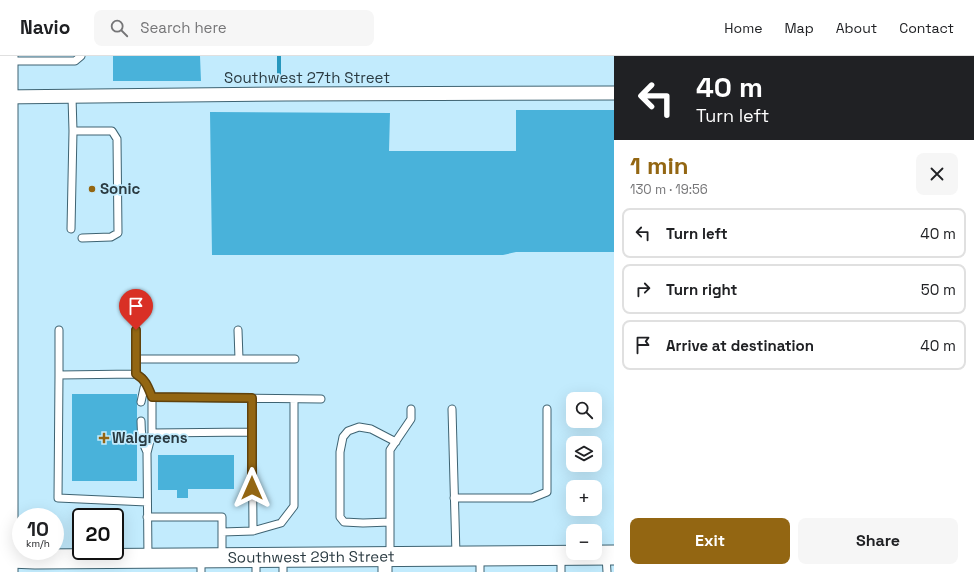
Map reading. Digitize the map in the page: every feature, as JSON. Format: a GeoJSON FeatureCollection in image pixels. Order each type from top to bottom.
{"type":"FeatureCollection","features":[{"type":"Feature","properties":{"kind":"main road"},"geometry":{"type":"LineString","coordinates":[[4,562],[4,97],[8,59]]}},
{"type":"Feature","properties":{"kind":"main road","name":"Southwest 29th Street"},"geometry":{"type":"LineString","coordinates":[[4,562],[100,562],[148,559],[201,565],[222,558],[256,565],[283,565],[387,562],[456,556],[480,564],[561,564],[609,561]]}},
{"type":"Feature","properties":{"kind":"street","name":"Southwest 27th Street"},"geometry":{"type":"LineString","coordinates":[[4,97],[614,93]]}},
{"type":"Feature","properties":{"kind":"lane"},"geometry":{"type":"LineString","coordinates":[[8,59],[75,61],[81,56]]}},
{"type":"Feature","properties":{"kind":"lane"},"geometry":{"type":"LineString","coordinates":[[71,229],[73,131],[72,97]]}},
{"type":"Feature","properties":{"kind":"lane"},"geometry":{"type":"LineString","coordinates":[[73,131],[112,131],[117,138],[118,233],[111,237],[82,238]]}},
{"type":"Feature","properties":{"kind":"lane"},"geometry":{"type":"LineString","coordinates":[[59,330],[58,498],[147,502]]}},
{"type":"Feature","properties":{"kind":"lane"},"geometry":{"type":"LineString","coordinates":[[136,330],[136,374]]}},
{"type":"Feature","properties":{"kind":"lane"},"geometry":{"type":"LineString","coordinates":[[238,330],[239,359]]}},
{"type":"Feature","properties":{"kind":"lane"},"geometry":{"type":"LineString","coordinates":[[136,359],[295,359]]}},
{"type":"Feature","properties":{"kind":"lane"},"geometry":{"type":"LineString","coordinates":[[59,375],[136,374],[142,378],[146,384],[152,397],[152,433],[147,453],[148,559]]}},
{"type":"Feature","properties":{"kind":"lane"},"geometry":{"type":"LineString","coordinates":[[141,402],[146,384]]}},
{"type":"Feature","properties":{"kind":"lane"},"geometry":{"type":"LineString","coordinates":[[152,397],[321,399]]}},
{"type":"Feature","properties":{"kind":"lane"},"geometry":{"type":"LineString","coordinates":[[252,398],[253,530]]}},
{"type":"Feature","properties":{"kind":"lane"},"geometry":{"type":"LineString","coordinates":[[222,532],[253,530],[281,523],[294,506],[294,399]]}},
{"type":"Feature","properties":{"kind":"lane"},"geometry":{"type":"LineString","coordinates":[[387,562],[390,522],[390,450],[411,419],[411,409]]}},
{"type":"Feature","properties":{"kind":"lane"},"geometry":{"type":"LineString","coordinates":[[452,409],[456,556]]}},
{"type":"Feature","properties":{"kind":"lane"},"geometry":{"type":"LineString","coordinates":[[454,498],[532,498],[547,492],[547,409]]}},
{"type":"Feature","properties":{"kind":"lane"},"geometry":{"type":"LineString","coordinates":[[141,421],[144,447],[147,453]]}},
{"type":"Feature","properties":{"kind":"lane"},"geometry":{"type":"LineString","coordinates":[[390,522],[344,522],[340,517],[340,452],[343,437],[348,431],[359,428],[371,429],[396,442]]}},
{"type":"Feature","properties":{"kind":"lane"},"geometry":{"type":"LineString","coordinates":[[152,433],[252,432]]}},
{"type":"Feature","properties":{"kind":"lane"},"geometry":{"type":"LineString","coordinates":[[147,517],[222,517],[222,558]]}},
{"type":"Feature","properties":{"kind":"building"},"geometry":{"type":"Polygon","coordinates":[[[113,56],[200,56],[201,81],[113,81],[113,56]]]}},
{"type":"Feature","properties":{"kind":"building"},"geometry":{"type":"Polygon","coordinates":[[[516,110],[614,110],[614,252],[516,252],[503,255],[212,255],[210,112],[390,113],[389,151],[516,151],[516,110]]]}},
{"type":"Feature","properties":{"kind":"building","name":"Walgreens"},"geometry":{"type":"Polygon","coordinates":[[[72,394],[137,394],[137,481],[72,481],[72,394]]]}},
{"type":"Feature","properties":{"kind":"building"},"geometry":{"type":"Polygon","coordinates":[[[158,455],[234,455],[234,489],[188,489],[188,498],[177,498],[177,490],[158,490],[158,455]]]}},
{"type":"Feature","properties":{"kind":"waterway"},"geometry":{"type":"LineString","coordinates":[[279,56],[279,80]]}},
{"type":"Feature","properties":{"kind":"place","name":"Sonic"},"geometry":{"type":"Point","coordinates":[92,189]}},
{"type":"Feature","properties":{"kind":"place","name":"Walgreens"},"geometry":{"type":"Point","coordinates":[104,438]}},
{"type":"Feature","properties":{"kind":"route"},"geometry":{"type":"LineString","coordinates":[[136,330],[136,374],[142,378],[152,397],[252,398],[252,488]]}}]}
